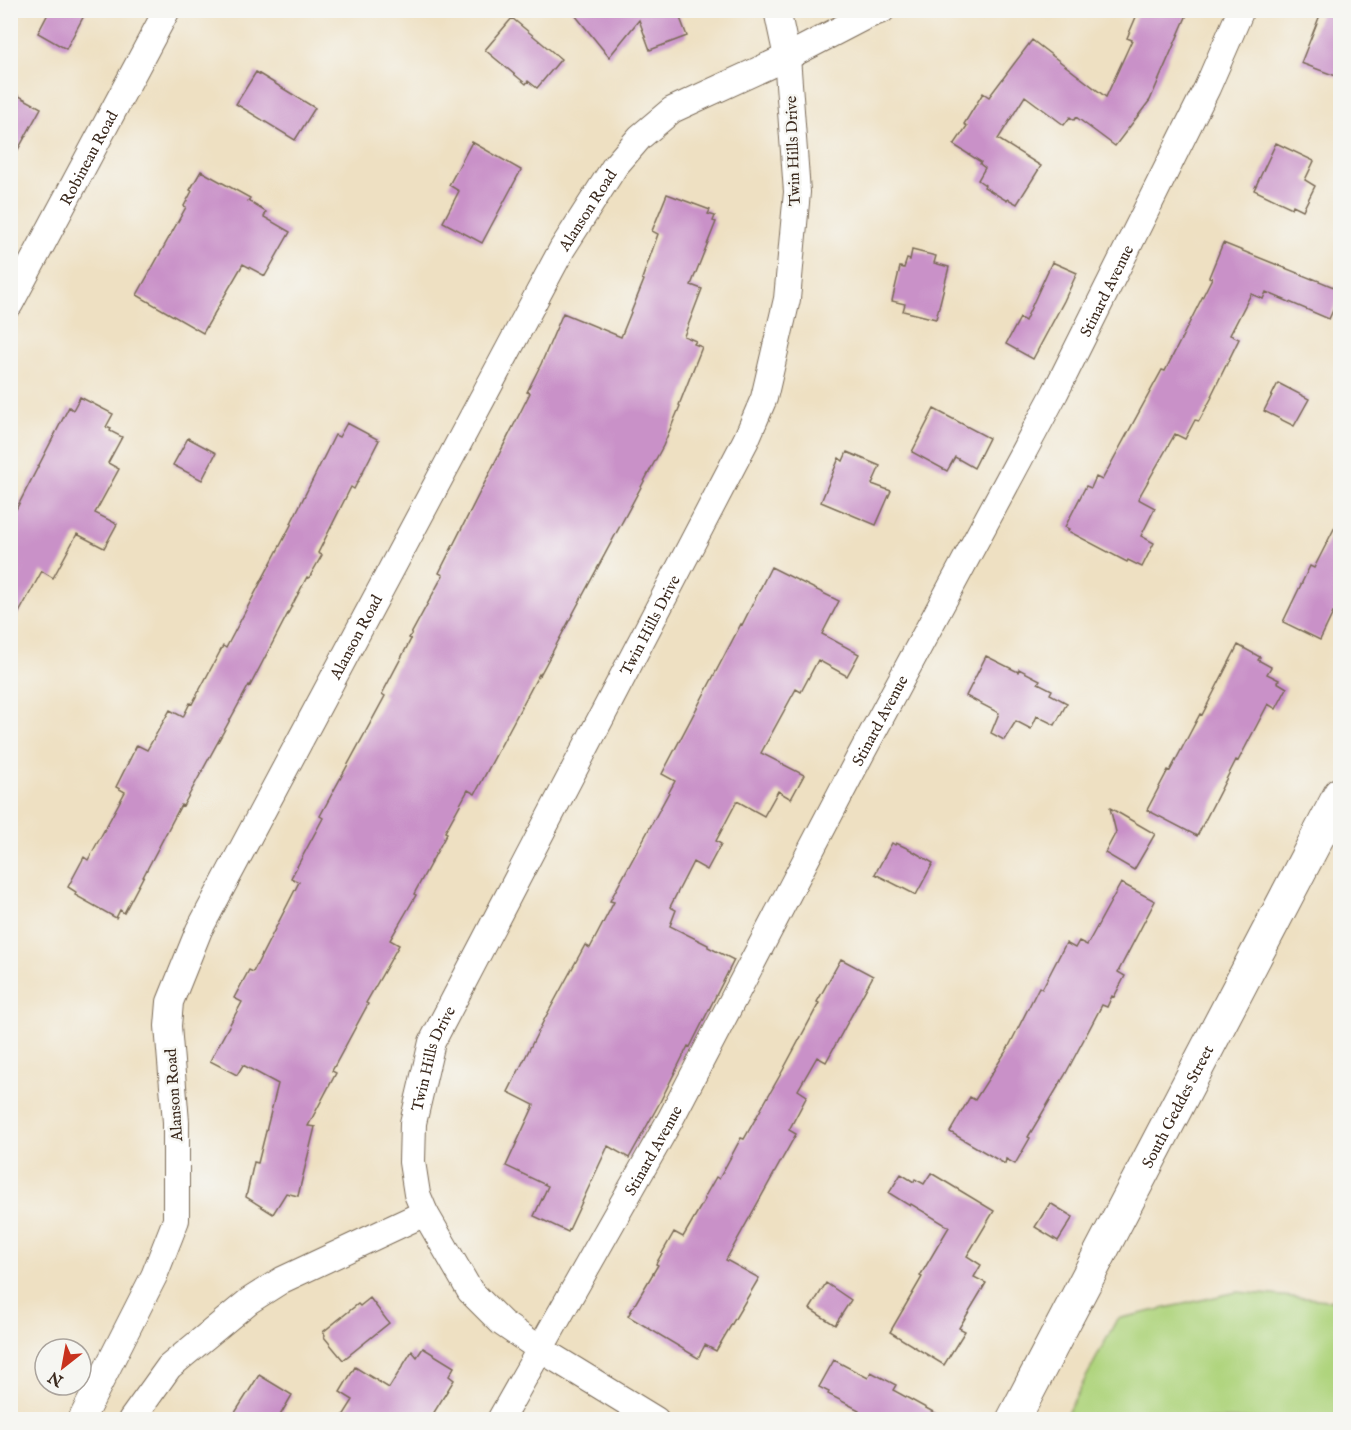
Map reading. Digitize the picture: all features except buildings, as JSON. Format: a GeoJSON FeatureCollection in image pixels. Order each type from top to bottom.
{"type":"FeatureCollection","features":[{"type":"Feature","properties":{"kind":"main road","name":"South Geddes Street"},"geometry":{"type":"LineString","coordinates":[[1013,1419],[1341,794]]}},
{"type":"Feature","properties":{"kind":"street","name":"Robineau Road"},"geometry":{"type":"LineString","coordinates":[[10,304],[167,10]]}},
{"type":"Feature","properties":{"kind":"street","name":"Twin Hills Drive"},"geometry":{"type":"LineString","coordinates":[[656,1419],[540,1349],[502,1323],[470,1291],[424,1213],[417,1194],[412,1162],[413,1123],[432,1042],[746,440],[764,398],[786,299],[796,192],[787,57],[777,10]]}},
{"type":"Feature","properties":{"kind":"street","name":"Alanson Road"},"geometry":{"type":"LineString","coordinates":[[81,1419],[154,1276],[176,1220],[176,1122],[168,1026],[170,1002],[199,930],[562,249],[615,166],[640,137],[672,110],[882,10]]}},
{"type":"Feature","properties":{"kind":"street","name":"Stinard Avenue"},"geometry":{"type":"LineString","coordinates":[[500,1419],[670,1120],[859,758],[1055,393],[1207,88],[1241,10]]}},
{"type":"Feature","properties":{"kind":"street"},"geometry":{"type":"LineString","coordinates":[[131,1419],[169,1367],[249,1301],[282,1280],[424,1213]]}},
{"type":"Feature","properties":{"kind":"green space"},"geometry":{"type":"Polygon","coordinates":[[[1237,1292],[1340,1301],[1340,1419],[1064,1419],[1117,1319],[1237,1292]]]}}]}
